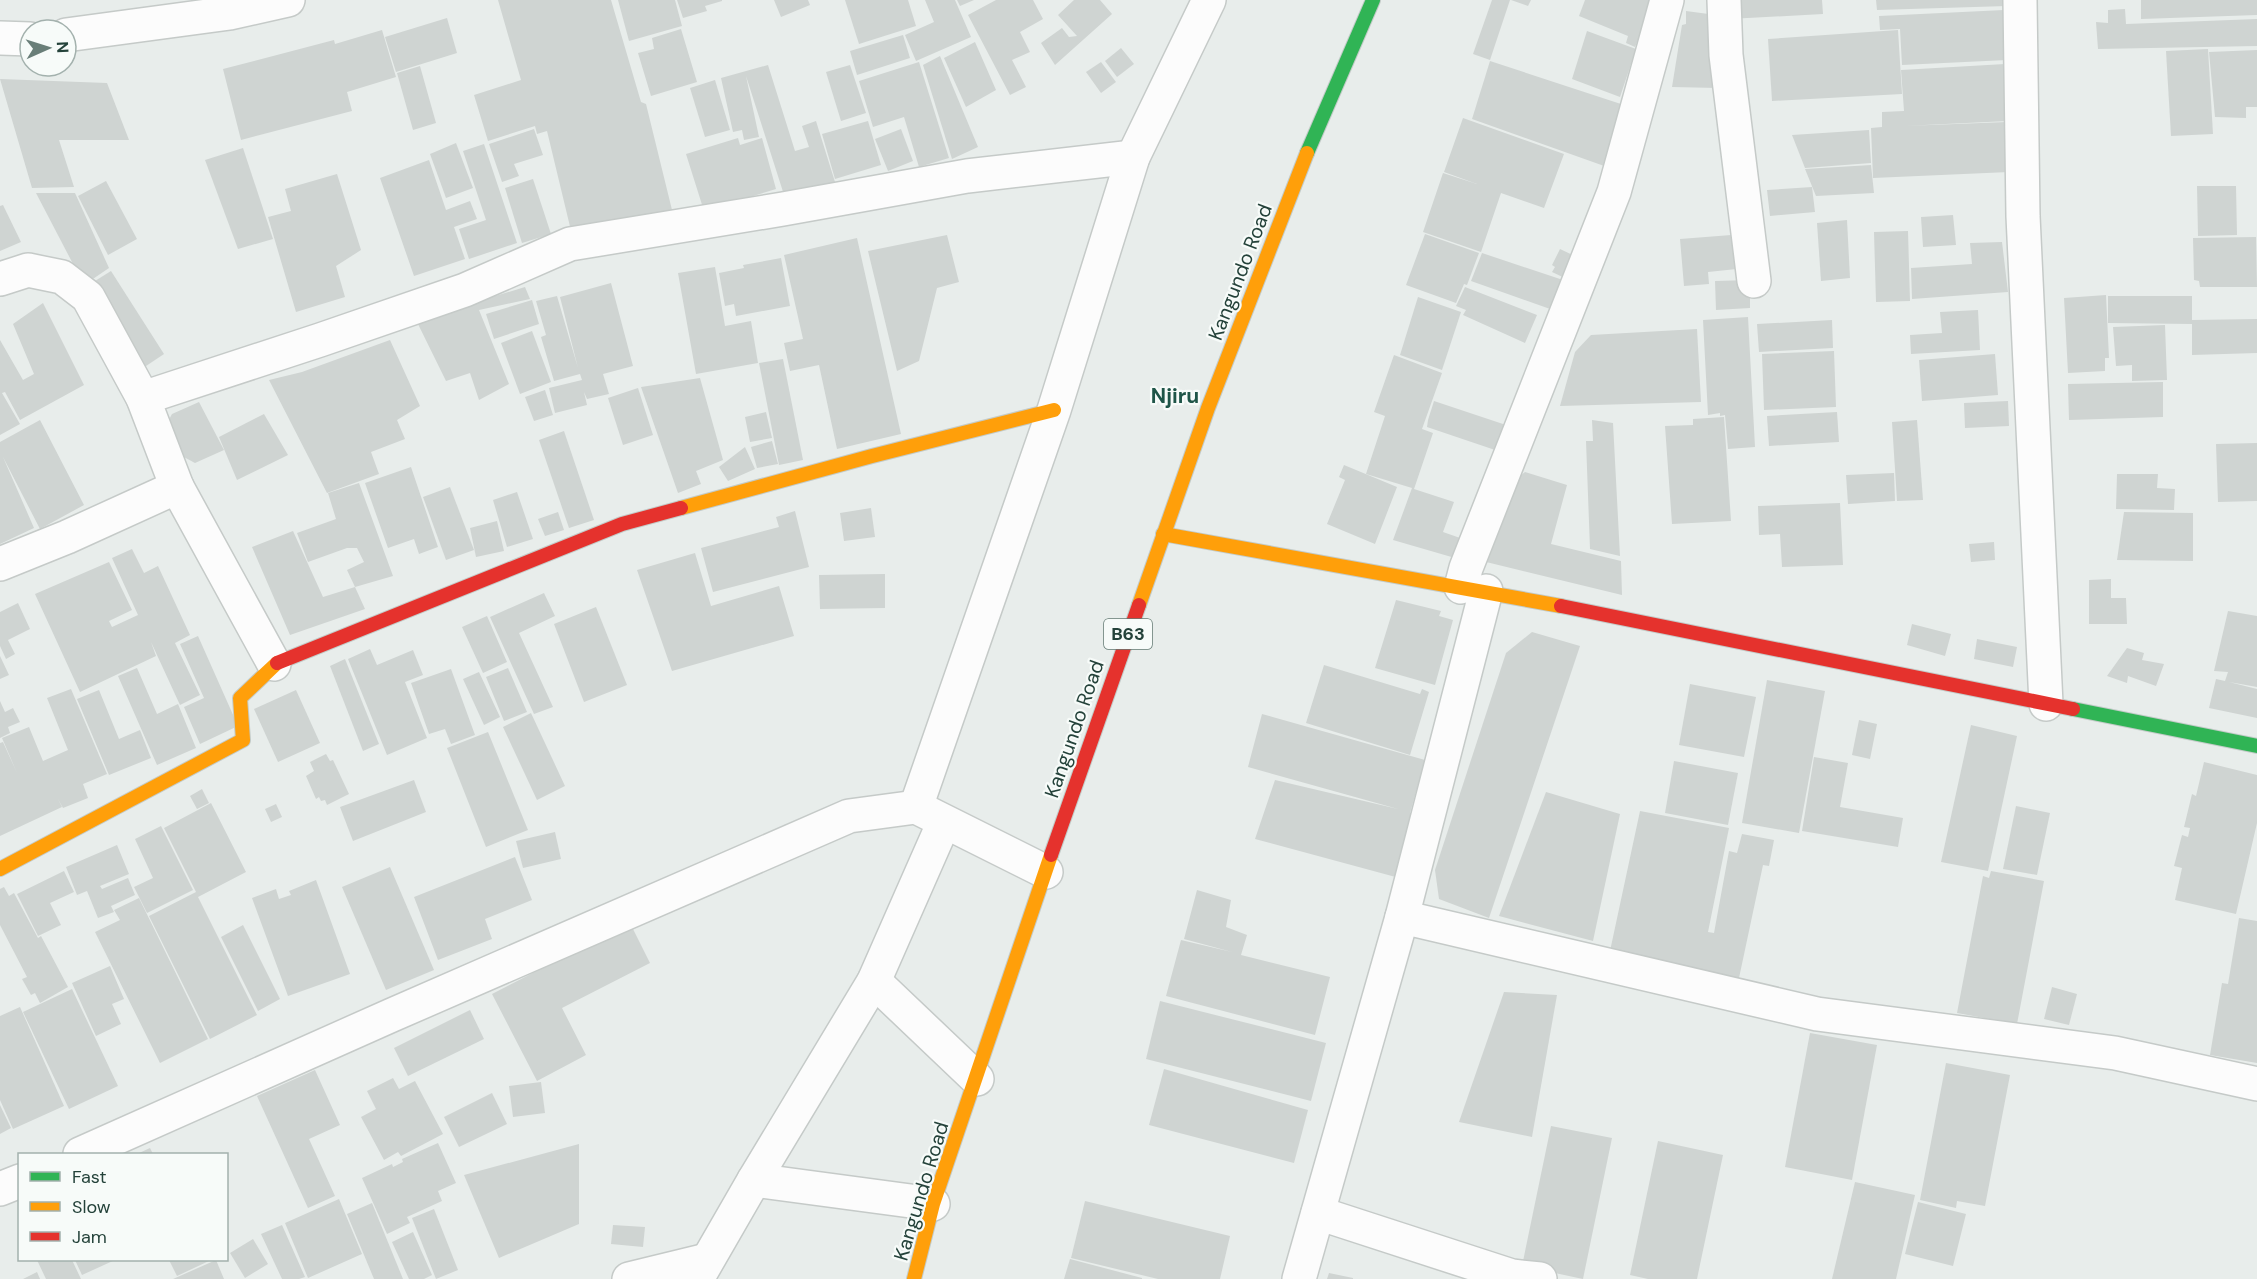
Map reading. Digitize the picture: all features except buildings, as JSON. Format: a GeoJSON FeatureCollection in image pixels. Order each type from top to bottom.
{"type":"FeatureCollection","features":[{"type":"Feature","properties":{"kind":"main road","name":"Kangundo Road"},"geometry":{"type":"LineString","coordinates":[[914,1279],[933,1203],[1208,408],[1321,117],[1373,0]]}},
{"type":"Feature","properties":{"kind":"main road"},"geometry":{"type":"LineString","coordinates":[[0,869],[243,740],[240,698],[274,664],[622,524],[872,456],[1054,410]]}},
{"type":"Feature","properties":{"kind":"main road"},"geometry":{"type":"LineString","coordinates":[[1163,534],[1474,589],[2257,746]]}},
{"type":"Feature","properties":{"kind":"street"},"geometry":{"type":"LineString","coordinates":[[78,33],[230,13],[288,0]]}},
{"type":"Feature","properties":{"kind":"street"},"geometry":{"type":"LineString","coordinates":[[629,1279],[702,1270],[874,981],[930,815],[1133,157],[1209,0]]}},
{"type":"Feature","properties":{"kind":"street"},"geometry":{"type":"LineString","coordinates":[[1299,1279],[1402,917],[1474,589],[1466,568],[1614,192],[1667,0]]}},
{"type":"Feature","properties":{"kind":"street"},"geometry":{"type":"LineString","coordinates":[[1724,0],[1726,55],[1754,280]]}},
{"type":"Feature","properties":{"kind":"street"},"geometry":{"type":"LineString","coordinates":[[2020,0],[2023,216],[2046,704]]}},
{"type":"Feature","properties":{"kind":"street"},"geometry":{"type":"LineString","coordinates":[[0,38],[18,39]]}},
{"type":"Feature","properties":{"kind":"street"},"geometry":{"type":"LineString","coordinates":[[143,398],[465,290],[570,244],[967,176],[1133,157]]}},
{"type":"Feature","properties":{"kind":"street"},"geometry":{"type":"LineString","coordinates":[[0,279],[28,270],[63,277],[88,297],[143,398],[177,488],[274,664]]}},
{"type":"Feature","properties":{"kind":"street"},"geometry":{"type":"LineString","coordinates":[[0,564],[177,488]]}},
{"type":"Feature","properties":{"kind":"street"},"geometry":{"type":"LineString","coordinates":[[84,1153],[392,1015],[849,816],[930,815],[1046,872]]}},
{"type":"Feature","properties":{"kind":"street"},"geometry":{"type":"LineString","coordinates":[[1402,917],[1817,1014],[2115,1053],[2257,1084]]}},
{"type":"Feature","properties":{"kind":"street"},"geometry":{"type":"LineString","coordinates":[[874,981],[977,1079]]}},
{"type":"Feature","properties":{"kind":"street"},"geometry":{"type":"LineString","coordinates":[[754,1180],[933,1203]]}},
{"type":"Feature","properties":{"kind":"street"},"geometry":{"type":"LineString","coordinates":[[0,1190],[18,1182]]}},
{"type":"Feature","properties":{"kind":"street"},"geometry":{"type":"LineString","coordinates":[[1318,1213],[1512,1276],[1540,1279]]}},
{"type":"Feature","properties":{"kind":"traffic: fast"},"geometry":{"type":"LineString","coordinates":[[1307,153],[1373,0]]}},
{"type":"Feature","properties":{"kind":"traffic: fast"},"geometry":{"type":"LineString","coordinates":[[2073,709],[2257,746]]}},
{"type":"Feature","properties":{"kind":"traffic: slow"},"geometry":{"type":"LineString","coordinates":[[1139,605],[1208,408],[1307,153]]}},
{"type":"Feature","properties":{"kind":"traffic: slow"},"geometry":{"type":"LineString","coordinates":[[681,508],[1054,410]]}},
{"type":"Feature","properties":{"kind":"traffic: slow"},"geometry":{"type":"LineString","coordinates":[[1163,534],[1561,606]]}},
{"type":"Feature","properties":{"kind":"traffic: slow"},"geometry":{"type":"LineString","coordinates":[[0,869],[243,740],[240,698],[277,663]]}},
{"type":"Feature","properties":{"kind":"traffic: slow"},"geometry":{"type":"LineString","coordinates":[[914,1279],[933,1204],[1051,855]]}},
{"type":"Feature","properties":{"kind":"traffic: jam"},"geometry":{"type":"LineString","coordinates":[[277,663],[622,524],[681,508]]}},
{"type":"Feature","properties":{"kind":"traffic: jam"},"geometry":{"type":"LineString","coordinates":[[1051,855],[1139,605]]}},
{"type":"Feature","properties":{"kind":"traffic: jam"},"geometry":{"type":"LineString","coordinates":[[1561,606],[2073,709]]}},
{"type":"Feature","properties":{"kind":"district","name":"Njiru"},"geometry":{"type":"Point","coordinates":[1175,396]}}]}
